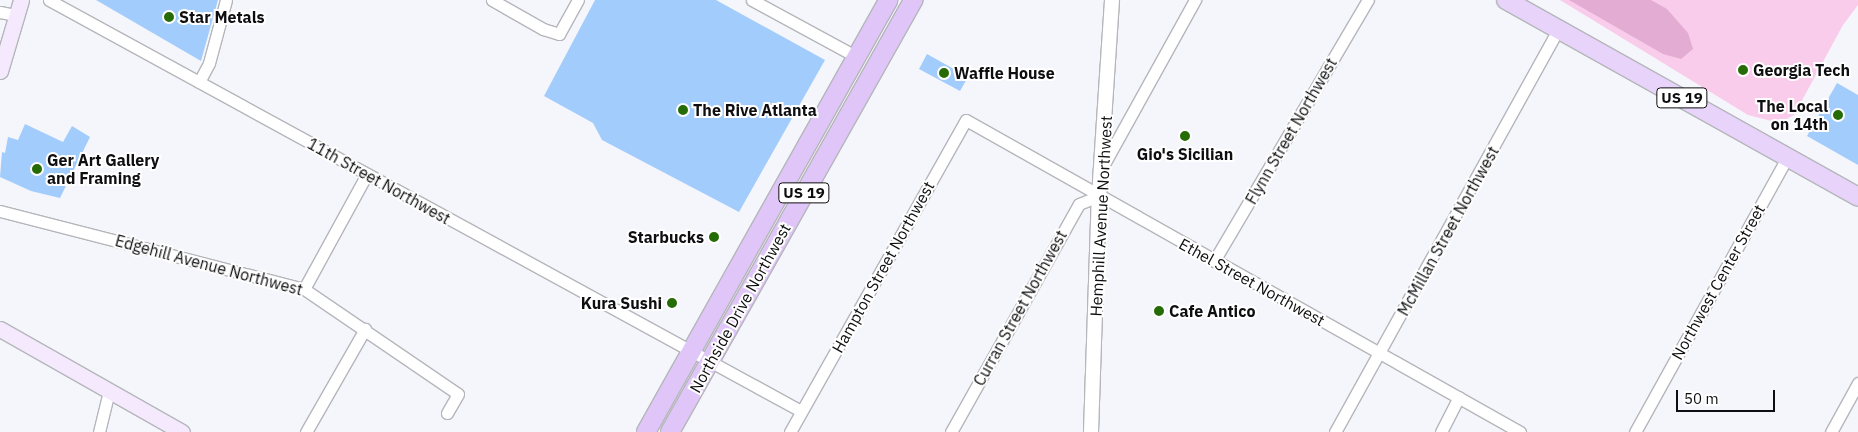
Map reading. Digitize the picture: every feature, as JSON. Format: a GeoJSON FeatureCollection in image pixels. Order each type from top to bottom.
{"type":"FeatureCollection","features":[{"type":"Feature","properties":{"kind":"highway","name":"Northside Drive Northwest"},"geometry":{"type":"LineString","coordinates":[[646,432],[888,0]]}},
{"type":"Feature","properties":{"kind":"highway","name":"Northside Drive Northwest"},"geometry":{"type":"LineString","coordinates":[[670,432],[912,0]]}},
{"type":"Feature","properties":{"kind":"highway"},"geometry":{"type":"LineString","coordinates":[[812,180],[820,145],[855,84],[856,57]]}},
{"type":"Feature","properties":{"kind":"main road"},"geometry":{"type":"LineString","coordinates":[[0,71],[21,0]]}},
{"type":"Feature","properties":{"kind":"main road","name":"US 19"},"geometry":{"type":"LineString","coordinates":[[1506,0],[1858,197]]}},
{"type":"Feature","properties":{"kind":"main road"},"geometry":{"type":"LineString","coordinates":[[0,330],[182,432]]}},
{"type":"Feature","properties":{"kind":"street","name":"11th Street Northwest"},"geometry":{"type":"LineString","coordinates":[[49,0],[801,411]]}},
{"type":"Feature","properties":{"kind":"street"},"geometry":{"type":"LineString","coordinates":[[199,82],[209,63],[226,0]]}},
{"type":"Feature","properties":{"kind":"street"},"geometry":{"type":"LineString","coordinates":[[492,0],[543,29],[559,34],[578,0]]}},
{"type":"Feature","properties":{"kind":"street"},"geometry":{"type":"LineString","coordinates":[[752,0],[856,57]]}},
{"type":"Feature","properties":{"kind":"street","name":"Hemphill Avenue Northwest"},"geometry":{"type":"LineString","coordinates":[[1091,432],[1099,196],[1104,164],[1112,0]]}},
{"type":"Feature","properties":{"kind":"street"},"geometry":{"type":"LineString","coordinates":[[1104,164],[1195,0]]}},
{"type":"Feature","properties":{"kind":"street","name":"Flynn Street Northwest"},"geometry":{"type":"LineString","coordinates":[[1214,261],[1368,0]]}},
{"type":"Feature","properties":{"kind":"street"},"geometry":{"type":"LineString","coordinates":[[0,12],[16,15]]}},
{"type":"Feature","properties":{"kind":"street","name":"McMillan Street Northwest"},"geometry":{"type":"LineString","coordinates":[[1334,432],[1558,29]]}},
{"type":"Feature","properties":{"kind":"street","name":"Hampton Street Northwest"},"geometry":{"type":"LineString","coordinates":[[790,432],[966,120],[984,131]]}},
{"type":"Feature","properties":{"kind":"street","name":"Ethel Street Northwest"},"geometry":{"type":"LineString","coordinates":[[984,131],[1520,432]]}},
{"type":"Feature","properties":{"kind":"street","name":"Northwest Center Street"},"geometry":{"type":"LineString","coordinates":[[1635,432],[1787,158]]}},
{"type":"Feature","properties":{"kind":"street"},"geometry":{"type":"LineString","coordinates":[[304,289],[367,174]]}},
{"type":"Feature","properties":{"kind":"street","name":"Curran Street Northwest"},"geometry":{"type":"LineString","coordinates":[[951,432],[1079,204],[1099,196]]}},
{"type":"Feature","properties":{"kind":"street","name":"Edgehill Avenue Northwest"},"geometry":{"type":"LineString","coordinates":[[0,211],[304,289],[366,329],[458,394],[447,413]]}},
{"type":"Feature","properties":{"kind":"street"},"geometry":{"type":"LineString","coordinates":[[306,432],[366,329]]}},
{"type":"Feature","properties":{"kind":"street"},"geometry":{"type":"LineString","coordinates":[[1831,432],[1858,383]]}},
{"type":"Feature","properties":{"kind":"street"},"geometry":{"type":"LineString","coordinates":[[98,432],[109,391]]}},
{"type":"Feature","properties":{"kind":"street"},"geometry":{"type":"LineString","coordinates":[[1441,432],[1459,397]]}},
{"type":"Feature","properties":{"kind":"shaded area","name":"Georgia Tech"},"geometry":{"type":"Polygon","coordinates":[[[1560,0],[1858,0],[1858,5],[1843,25],[1794,115],[1779,123],[1748,115],[1560,0]]]}},
{"type":"Feature","properties":{"kind":"shaded area"},"geometry":{"type":"Polygon","coordinates":[[[1569,0],[1651,0],[1667,9],[1688,33],[1693,49],[1681,59],[1663,54],[1569,0]]]}},
{"type":"Feature","properties":{"kind":"building","name":"Star Metals"},"geometry":{"type":"Polygon","coordinates":[[[96,0],[218,0],[201,61],[96,0]]]}},
{"type":"Feature","properties":{"kind":"building","name":"The Rive Atlanta"},"geometry":{"type":"Polygon","coordinates":[[[595,0],[716,0],[825,60],[739,212],[602,140],[593,123],[544,96],[595,0]]]}},
{"type":"Feature","properties":{"kind":"building","name":"Waffle House"},"geometry":{"type":"Polygon","coordinates":[[[927,54],[968,77],[960,91],[919,69],[927,54]]]}},
{"type":"Feature","properties":{"kind":"building","name":"The Local on 14th"},"geometry":{"type":"Polygon","coordinates":[[[1837,83],[1858,95],[1858,165],[1807,136],[1837,83]]]}},
{"type":"Feature","properties":{"kind":"building","name":"Ger Art Gallery and Framing"},"geometry":{"type":"Polygon","coordinates":[[[25,124],[63,142],[72,126],[90,137],[60,198],[31,191],[0,177],[2,152],[5,153],[8,137],[18,140],[25,124]]]}},
{"type":"Feature","properties":{"kind":"place","name":"Star Metals"},"geometry":{"type":"Point","coordinates":[169,17]}},
{"type":"Feature","properties":{"kind":"place","name":"Georgia Tech"},"geometry":{"type":"Point","coordinates":[1743,70]}},
{"type":"Feature","properties":{"kind":"place","name":"Waffle House"},"geometry":{"type":"Point","coordinates":[944,73]}},
{"type":"Feature","properties":{"kind":"place","name":"The Rive Atlanta"},"geometry":{"type":"Point","coordinates":[683,110]}},
{"type":"Feature","properties":{"kind":"place","name":"The Local on 14th"},"geometry":{"type":"Point","coordinates":[1838,115]}},
{"type":"Feature","properties":{"kind":"place","name":"Gio's Sicilian"},"geometry":{"type":"Point","coordinates":[1185,136]}},
{"type":"Feature","properties":{"kind":"place","name":"Ger Art Gallery and Framing"},"geometry":{"type":"Point","coordinates":[37,169]}},
{"type":"Feature","properties":{"kind":"place","name":"Starbucks"},"geometry":{"type":"Point","coordinates":[714,237]}},
{"type":"Feature","properties":{"kind":"place","name":"Kura Sushi"},"geometry":{"type":"Point","coordinates":[672,303]}},
{"type":"Feature","properties":{"kind":"place","name":"Cafe Antico"},"geometry":{"type":"Point","coordinates":[1159,311]}}]}
